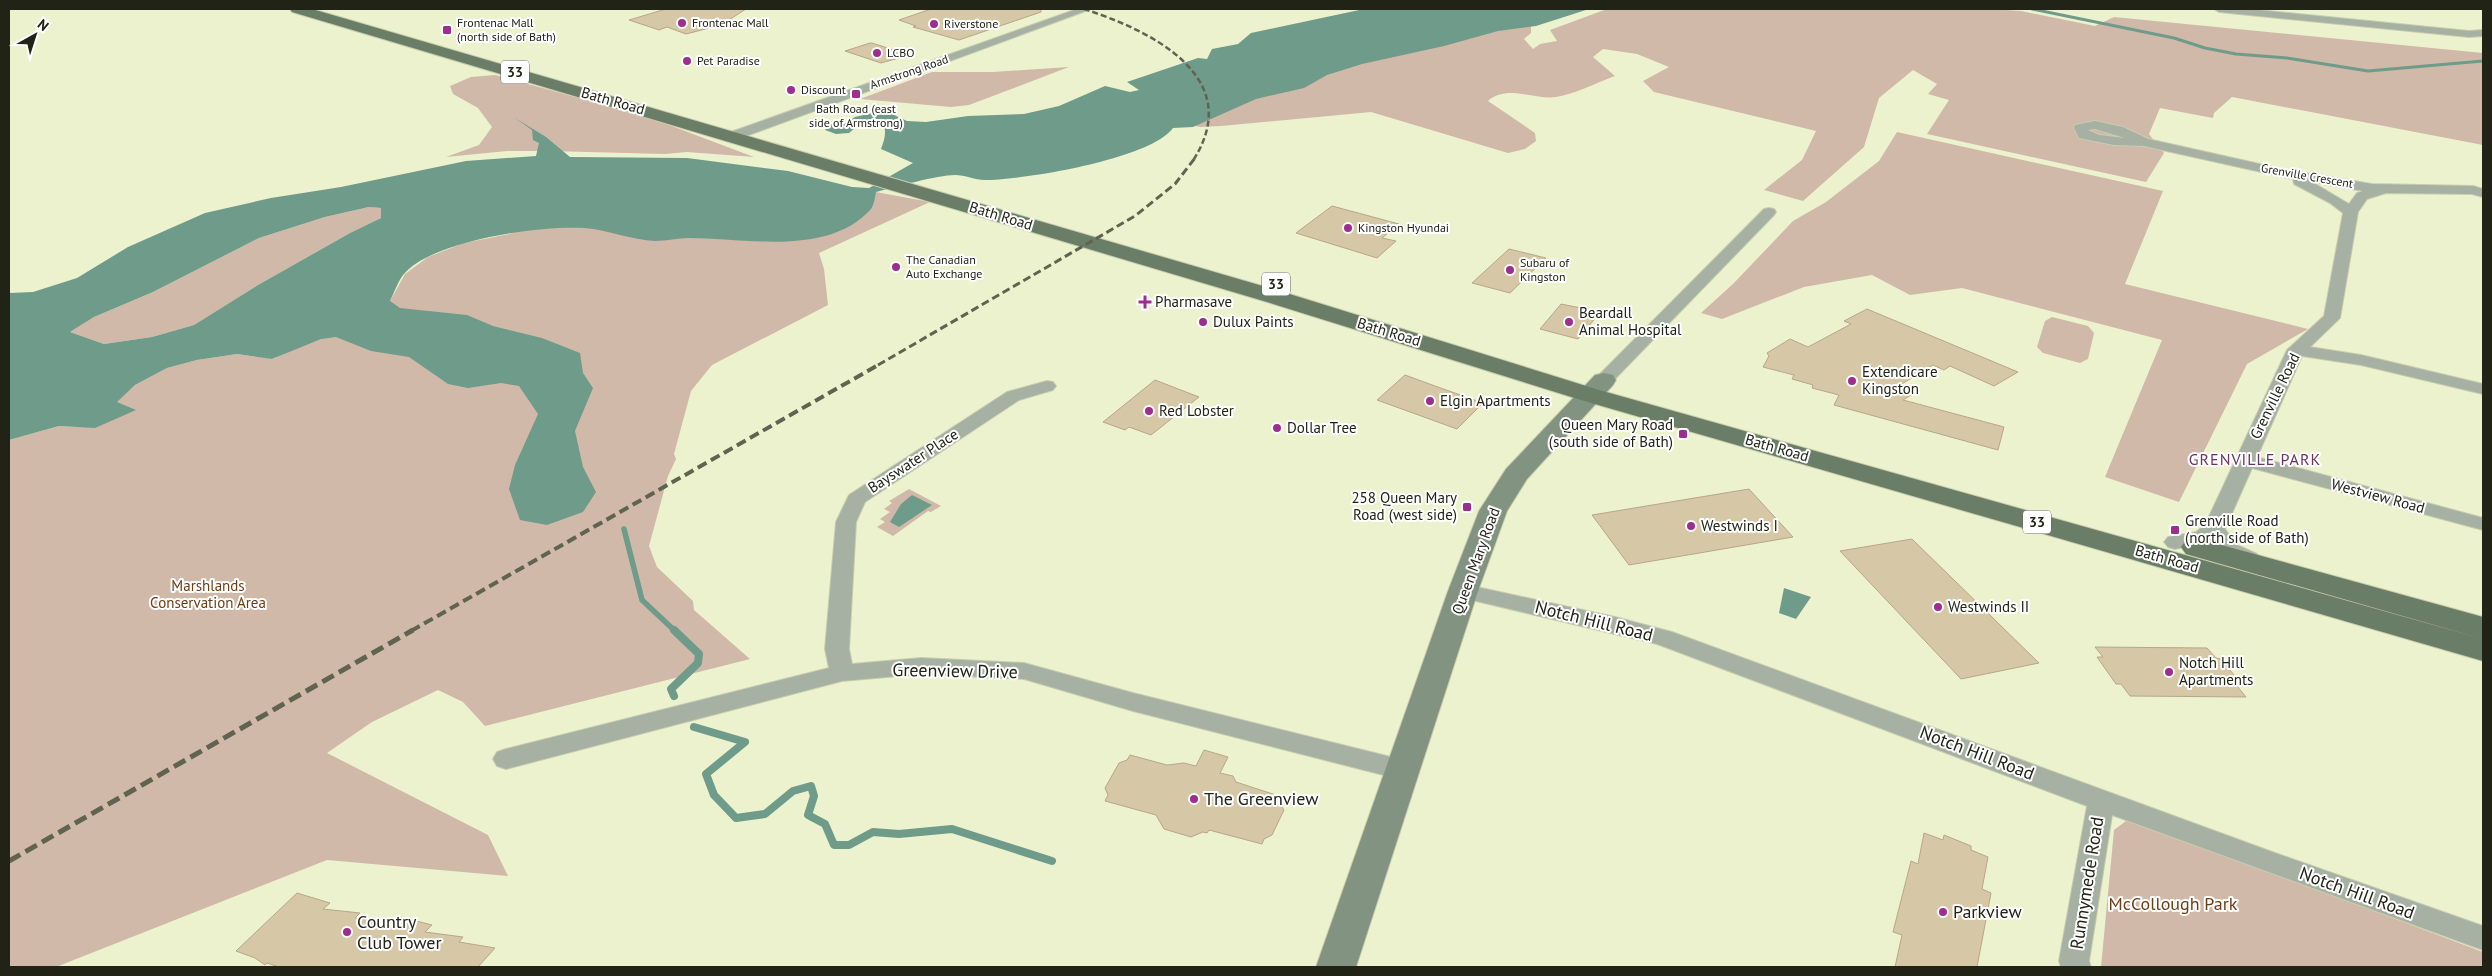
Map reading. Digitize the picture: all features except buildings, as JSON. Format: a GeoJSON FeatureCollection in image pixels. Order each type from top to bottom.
{"type":"FeatureCollection","features":[{"type":"Feature","properties":{"kind":"main road","name":"Bath Road"},"geometry":{"type":"LineString","coordinates":[[297,9],[742,132]]}},
{"type":"Feature","properties":{"kind":"main road","name":"Bath Road"},"geometry":{"type":"LineString","coordinates":[[344,9],[940,191],[1110,232],[1281,292],[2483,650]]}},
{"type":"Feature","properties":{"kind":"main road","name":"Bath Road"},"geometry":{"type":"LineString","coordinates":[[1597,387],[2175,542],[2483,628]]}},
{"type":"Feature","properties":{"kind":"street","name":"Armstrong Road"},"geometry":{"type":"LineString","coordinates":[[742,132],[1086,9]]}},
{"type":"Feature","properties":{"kind":"street"},"geometry":{"type":"LineString","coordinates":[[2219,9],[2469,34],[2483,33]]}},
{"type":"Feature","properties":{"kind":"street","name":"Grenville Crescent"},"geometry":{"type":"LineString","coordinates":[[2144,142],[2282,173],[2384,188],[2480,190]]}},
{"type":"Feature","properties":{"kind":"street"},"geometry":{"type":"LineString","coordinates":[[2282,173],[2335,200],[2351,212],[2362,196],[2384,188]]}},
{"type":"Feature","properties":{"kind":"street","name":"Queen Mary Road"},"geometry":{"type":"LineString","coordinates":[[1336,967],[1463,591],[1492,511],[1505,489],[1597,387],[1769,212]]}},
{"type":"Feature","properties":{"kind":"street","name":"Grenville Road"},"geometry":{"type":"LineString","coordinates":[[2214,529],[2296,350],[2332,318],[2351,212]]}},
{"type":"Feature","properties":{"kind":"street"},"geometry":{"type":"LineString","coordinates":[[2321,329],[2335,348],[2361,360]]}},
{"type":"Feature","properties":{"kind":"street"},"geometry":{"type":"LineString","coordinates":[[2296,350],[2361,360],[2483,389]]}},
{"type":"Feature","properties":{"kind":"street","name":"Bayswater Place"},"geometry":{"type":"LineString","coordinates":[[842,673],[837,648],[846,522],[856,499],[1013,396],[1047,386]]}},
{"type":"Feature","properties":{"kind":"street","name":"Westview Road"},"geometry":{"type":"LineString","coordinates":[[2244,460],[2483,524]]}},
{"type":"Feature","properties":{"kind":"street"},"geometry":{"type":"LineString","coordinates":[[2175,542],[2202,538],[2214,529],[2230,550],[2266,567]]}},
{"type":"Feature","properties":{"kind":"street","name":"Notch Hill Road"},"geometry":{"type":"LineString","coordinates":[[1463,591],[1615,625],[1664,638],[2275,864],[2483,938]]}},
{"type":"Feature","properties":{"kind":"street","name":"Greenview Drive"},"geometry":{"type":"LineString","coordinates":[[506,759],[606,735],[704,707],[731,702],[842,673],[921,666],[1024,671],[1133,702],[1403,770]]}},
{"type":"Feature","properties":{"kind":"street","name":"Runnymede Road"},"geometry":{"type":"LineString","coordinates":[[2076,967],[2074,961],[2101,799]]}},
{"type":"Feature","properties":{"kind":"green space"},"geometry":{"type":"Polygon","coordinates":[[[1607,9],[1992,9],[2021,11],[2095,26],[2114,17],[2483,53],[2483,145],[2232,97],[2214,113],[2213,118],[2160,108],[2149,134],[2164,153],[2146,182],[1927,134],[1949,100],[1928,94],[1937,84],[1913,70],[1879,98],[1864,147],[1803,201],[1764,190],[1802,160],[1816,131],[1654,92],[1643,81],[1669,67],[1637,54],[1603,49],[1593,57],[1615,76],[1563,96],[1548,97],[1512,93],[1495,96],[1488,101],[1535,133],[1536,141],[1525,149],[1508,153],[1371,112],[1200,127],[1175,121],[1229,94],[1531,19],[1531,33],[1524,39],[1533,49],[1540,44],[1557,41],[1550,30],[1607,9]]]}},
{"type":"Feature","properties":{"kind":"green space"},"geometry":{"type":"Polygon","coordinates":[[[1069,67],[969,105],[951,107],[860,99],[932,72],[993,72],[1069,67]]]}},
{"type":"Feature","properties":{"kind":"green space"},"geometry":{"type":"Polygon","coordinates":[[[495,75],[648,117],[754,157],[687,152],[665,154],[507,151],[446,157],[479,145],[492,127],[478,108],[453,94],[450,86],[471,77],[495,75]]]}},
{"type":"Feature","properties":{"kind":"green space"},"geometry":{"type":"Polygon","coordinates":[[[1897,132],[2163,191],[2125,284],[2308,329],[2247,364],[2179,502],[2105,477],[2162,340],[1962,288],[1910,295],[1872,275],[1804,287],[1722,319],[1701,313],[1734,283],[1793,221],[1826,202],[1879,161],[1897,132]]]}},
{"type":"Feature","properties":{"kind":"green space","name":"Marshlands Conservation Area"},"geometry":{"type":"Polygon","coordinates":[[[876,192],[930,202],[819,253],[824,269],[828,305],[712,365],[691,391],[674,454],[676,459],[668,476],[649,546],[657,567],[693,601],[694,610],[750,659],[485,726],[463,702],[438,690],[372,722],[327,753],[488,835],[508,876],[327,860],[56,967],[9,967],[9,440],[59,426],[79,427],[135,410],[116,402],[135,385],[167,368],[197,360],[237,354],[273,359],[390,301],[405,274],[428,257],[464,243],[509,234],[539,222],[876,192]]]}},
{"type":"Feature","properties":{"kind":"green space"},"geometry":{"type":"Polygon","coordinates":[[[369,207],[381,208],[381,218],[350,233],[258,285],[194,325],[152,337],[104,344],[70,332],[94,317],[153,292],[259,238],[325,217],[369,207]]]}},
{"type":"Feature","properties":{"kind":"green space"},"geometry":{"type":"Polygon","coordinates":[[[2052,317],[2088,326],[2094,333],[2088,359],[2080,363],[2043,353],[2037,347],[2045,321],[2052,317]]]}},
{"type":"Feature","properties":{"kind":"green space"},"geometry":{"type":"Polygon","coordinates":[[[909,489],[941,506],[931,512],[928,511],[893,536],[877,527],[885,522],[880,519],[890,512],[884,509],[892,503],[889,501],[909,489]]]}},
{"type":"Feature","properties":{"kind":"green space","name":"McCollough Park"},"geometry":{"type":"Polygon","coordinates":[[[2126,821],[2138,822],[2483,952],[2483,967],[2101,967],[2114,830],[2126,821]]]}},
{"type":"Feature","properties":{"kind":"shaded area"},"geometry":{"type":"Polygon","coordinates":[[[1364,9],[1589,9],[1536,26],[1498,31],[1444,46],[1362,64],[1327,75],[1304,88],[1256,99],[1193,127],[1173,128],[1160,139],[1140,149],[1085,166],[1003,179],[981,180],[959,175],[938,177],[876,192],[871,209],[853,224],[832,234],[809,239],[785,242],[689,238],[655,241],[594,229],[566,228],[516,232],[489,237],[438,252],[418,262],[404,274],[390,301],[400,308],[467,315],[493,326],[542,338],[580,353],[583,373],[593,388],[575,431],[583,467],[596,492],[583,512],[547,525],[520,520],[509,489],[515,465],[538,414],[519,386],[501,383],[468,388],[448,384],[409,357],[371,351],[336,337],[321,339],[272,359],[237,354],[197,360],[167,368],[135,385],[117,402],[136,410],[95,428],[59,426],[9,440],[9,293],[33,292],[77,278],[128,247],[205,213],[271,198],[341,187],[466,161],[536,156],[539,143],[533,140],[532,130],[515,118],[546,137],[570,157],[687,158],[788,171],[852,187],[869,188],[913,163],[881,149],[885,130],[880,119],[863,121],[849,133],[836,134],[825,130],[830,124],[844,124],[855,117],[877,112],[892,114],[907,121],[926,122],[968,116],[1024,114],[1059,106],[1105,86],[1130,92],[1139,90],[1127,82],[1198,58],[1207,59],[1212,49],[1238,44],[1251,33],[1364,9]],[[369,207],[325,217],[259,238],[153,292],[94,317],[70,332],[104,344],[152,337],[194,325],[258,285],[350,233],[381,218],[381,208],[369,207]]]}},
{"type":"Feature","properties":{"kind":"shaded area"},"geometry":{"type":"Polygon","coordinates":[[[912,495],[932,505],[899,527],[890,522],[901,504],[912,495]]]}},
{"type":"Feature","properties":{"kind":"shaded area"},"geometry":{"type":"Polygon","coordinates":[[[1784,588],[1811,597],[1796,619],[1779,613],[1784,588]]]}},
{"type":"Feature","properties":{"kind":"waterway"},"geometry":{"type":"LineString","coordinates":[[2032,9],[2174,38],[2205,48],[2236,54],[2287,58],[2368,71],[2483,61]]}},
{"type":"Feature","properties":{"kind":"waterway"},"geometry":{"type":"LineString","coordinates":[[624,529],[642,600],[675,631]]}},
{"type":"Feature","properties":{"kind":"waterway"},"geometry":{"type":"LineString","coordinates":[[674,630],[699,654],[698,663],[671,689],[674,696]]}},
{"type":"Feature","properties":{"kind":"waterway"},"geometry":{"type":"LineString","coordinates":[[694,727],[745,742],[706,774],[714,795],[736,818],[765,814],[793,791],[811,786],[814,796],[808,815],[825,824],[834,845],[849,845],[873,832],[899,834],[952,829],[1052,861]]}},
{"type":"Feature","properties":{"kind":"railway"},"geometry":{"type":"LineString","coordinates":[[1084,9],[1110,18],[1161,44],[1183,61],[1199,81],[1208,104],[1207,130],[1194,159]]}},
{"type":"Feature","properties":{"kind":"railway"},"geometry":{"type":"LineString","coordinates":[[878,365],[1135,216],[1175,184],[1195,158]]}},
{"type":"Feature","properties":{"kind":"railway"},"geometry":{"type":"LineString","coordinates":[[411,631],[880,364]]}},
{"type":"Feature","properties":{"kind":"railway"},"geometry":{"type":"LineString","coordinates":[[9,861],[413,630]]}},
{"type":"Feature","properties":{"kind":"place","name":"Frontenac Mall"},"geometry":{"type":"Point","coordinates":[682,23]}},
{"type":"Feature","properties":{"kind":"place","name":"Riverstone"},"geometry":{"type":"Point","coordinates":[934,24]}},
{"type":"Feature","properties":{"kind":"place","name":"Frontenac Mall (north side of Bath)"},"geometry":{"type":"Point","coordinates":[447,30]}},
{"type":"Feature","properties":{"kind":"place","name":"LCBO"},"geometry":{"type":"Point","coordinates":[877,53]}},
{"type":"Feature","properties":{"kind":"place","name":"Pet Paradise"},"geometry":{"type":"Point","coordinates":[687,61]}},
{"type":"Feature","properties":{"kind":"place","name":"Discount"},"geometry":{"type":"Point","coordinates":[791,90]}},
{"type":"Feature","properties":{"kind":"place","name":"Bath Road (east side of Armstrong)"},"geometry":{"type":"Point","coordinates":[856,94]}},
{"type":"Feature","properties":{"kind":"place","name":"Kingston Hyundai"},"geometry":{"type":"Point","coordinates":[1348,228]}},
{"type":"Feature","properties":{"kind":"place","name":"The Canadian Auto Exchange"},"geometry":{"type":"Point","coordinates":[896,267]}},
{"type":"Feature","properties":{"kind":"place","name":"Subaru of Kingston"},"geometry":{"type":"Point","coordinates":[1510,270]}},
{"type":"Feature","properties":{"kind":"place","name":"Pharmasave"},"geometry":{"type":"Point","coordinates":[1145,302]}},
{"type":"Feature","properties":{"kind":"place","name":"Dulux Paints"},"geometry":{"type":"Point","coordinates":[1203,322]}},
{"type":"Feature","properties":{"kind":"place","name":"Beardall Animal Hospital"},"geometry":{"type":"Point","coordinates":[1569,322]}},
{"type":"Feature","properties":{"kind":"place","name":"Extendicare Kingston"},"geometry":{"type":"Point","coordinates":[1852,381]}},
{"type":"Feature","properties":{"kind":"place","name":"Elgin Apartments"},"geometry":{"type":"Point","coordinates":[1430,401]}},
{"type":"Feature","properties":{"kind":"place","name":"Red Lobster"},"geometry":{"type":"Point","coordinates":[1149,411]}},
{"type":"Feature","properties":{"kind":"place","name":"Dollar Tree"},"geometry":{"type":"Point","coordinates":[1277,428]}},
{"type":"Feature","properties":{"kind":"place","name":"Queen Mary Road (south side of Bath)"},"geometry":{"type":"Point","coordinates":[1683,434]}},
{"type":"Feature","properties":{"kind":"place","name":"258 Queen Mary Road (west side)"},"geometry":{"type":"Point","coordinates":[1467,507]}},
{"type":"Feature","properties":{"kind":"place","name":"Westwinds I"},"geometry":{"type":"Point","coordinates":[1691,526]}},
{"type":"Feature","properties":{"kind":"place","name":"Grenville Road (north side of Bath)"},"geometry":{"type":"Point","coordinates":[2175,530]}},
{"type":"Feature","properties":{"kind":"place","name":"Westwinds II"},"geometry":{"type":"Point","coordinates":[1938,607]}},
{"type":"Feature","properties":{"kind":"place","name":"Notch Hill Apartments"},"geometry":{"type":"Point","coordinates":[2169,672]}},
{"type":"Feature","properties":{"kind":"place","name":"The Greenview"},"geometry":{"type":"Point","coordinates":[1194,799]}},
{"type":"Feature","properties":{"kind":"place","name":"Parkview"},"geometry":{"type":"Point","coordinates":[1943,912]}},
{"type":"Feature","properties":{"kind":"place","name":"Country Club Tower"},"geometry":{"type":"Point","coordinates":[347,932]}},
{"type":"Feature","properties":{"kind":"district","name":"GRENVILLE PARK"},"geometry":{"type":"Point","coordinates":[2255,459]}}]}
